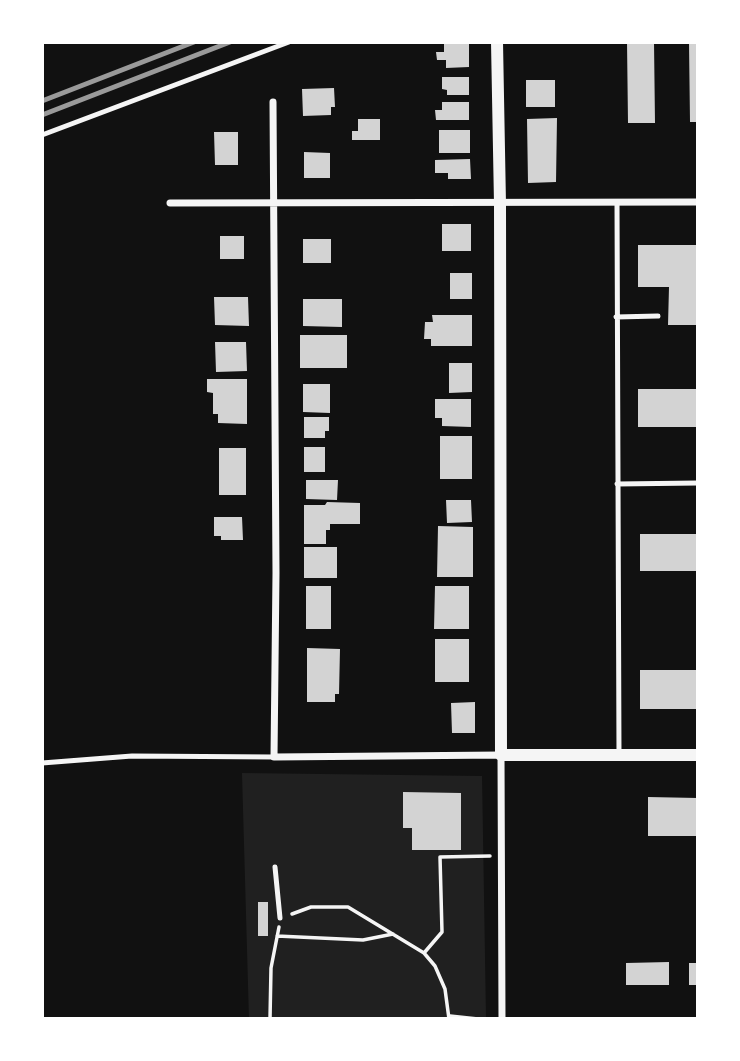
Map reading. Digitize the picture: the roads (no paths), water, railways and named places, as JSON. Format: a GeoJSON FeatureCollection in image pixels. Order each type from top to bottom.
{"type":"FeatureCollection","features":[{"type":"Feature","properties":{"kind":"street"},"geometry":{"type":"LineString","coordinates":[[497,42],[500,204],[502,1019]]}},
{"type":"Feature","properties":{"kind":"street"},"geometry":{"type":"LineString","coordinates":[[273,102],[276,573],[274,757],[698,755]]}},
{"type":"Feature","properties":{"kind":"street"},"geometry":{"type":"LineString","coordinates":[[170,203],[698,202]]}},
{"type":"Feature","properties":{"kind":"lane"},"geometry":{"type":"LineString","coordinates":[[42,135],[289,42]]}},
{"type":"Feature","properties":{"kind":"lane"},"geometry":{"type":"LineString","coordinates":[[617,203],[620,754]]}},
{"type":"Feature","properties":{"kind":"lane"},"geometry":{"type":"LineString","coordinates":[[616,317],[658,316]]}},
{"type":"Feature","properties":{"kind":"lane"},"geometry":{"type":"LineString","coordinates":[[617,484],[698,483]]}},
{"type":"Feature","properties":{"kind":"lane"},"geometry":{"type":"LineString","coordinates":[[42,763],[132,756],[274,757]]}},
{"type":"Feature","properties":{"kind":"lane"},"geometry":{"type":"LineString","coordinates":[[275,867],[281,918]]}},
{"type":"Feature","properties":{"kind":"railway"},"geometry":{"type":"LineString","coordinates":[[42,101],[194,42]]}},
{"type":"Feature","properties":{"kind":"railway"},"geometry":{"type":"LineString","coordinates":[[42,115],[230,42]]}}]}
